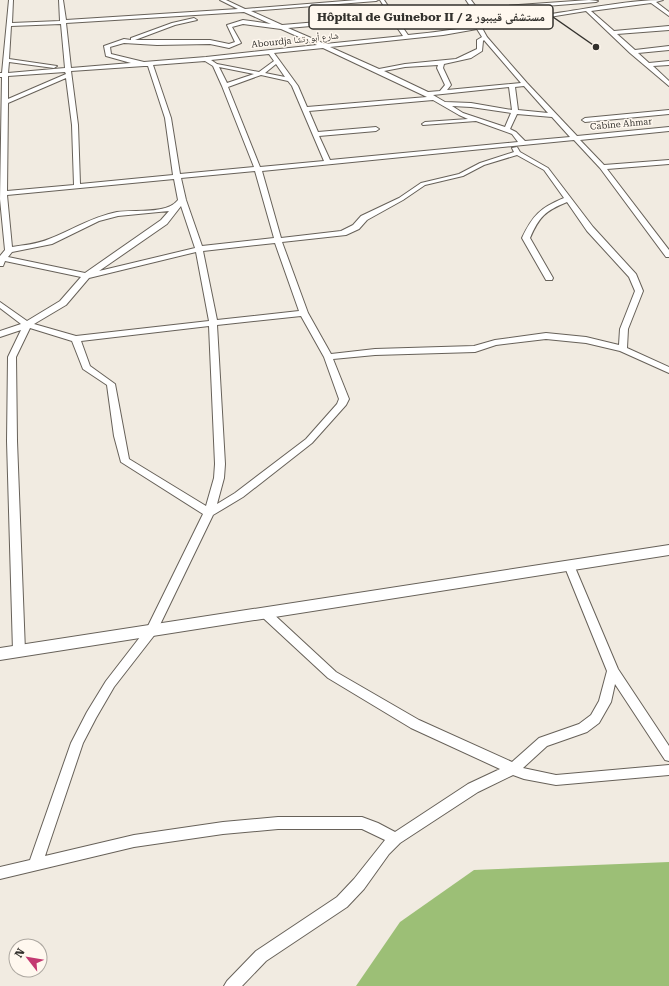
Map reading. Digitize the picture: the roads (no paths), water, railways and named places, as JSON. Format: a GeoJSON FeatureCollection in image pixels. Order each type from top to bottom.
{"type":"FeatureCollection","features":[{"type":"Feature","properties":{"kind":"street"},"geometry":{"type":"LineString","coordinates":[[9,250],[2,194],[2,142],[5,102],[3,75],[7,57],[11,0]]}},
{"type":"Feature","properties":{"kind":"street"},"geometry":{"type":"LineString","coordinates":[[61,0],[75,125],[77,187]]}},
{"type":"Feature","properties":{"kind":"street"},"geometry":{"type":"LineString","coordinates":[[222,0],[380,71],[478,120],[507,129],[517,135],[522,142]]}},
{"type":"Feature","properties":{"kind":"street"},"geometry":{"type":"LineString","coordinates":[[276,8],[277,0]]}},
{"type":"Feature","properties":{"kind":"street"},"geometry":{"type":"LineString","coordinates":[[10,25],[196,14],[376,0]]}},
{"type":"Feature","properties":{"kind":"street"},"geometry":{"type":"LineString","coordinates":[[382,0],[406,37]]}},
{"type":"Feature","properties":{"kind":"street"},"geometry":{"type":"LineString","coordinates":[[468,0],[476,10]]}},
{"type":"Feature","properties":{"kind":"street"},"geometry":{"type":"LineString","coordinates":[[651,0],[669,14]]}},
{"type":"Feature","properties":{"kind":"street","name":"Abourdja شارع أبو رتشا"},"geometry":{"type":"LineString","coordinates":[[3,75],[68,73],[406,37],[479,27],[586,9],[661,0]]}},
{"type":"Feature","properties":{"kind":"street"},"geometry":{"type":"LineString","coordinates":[[124,41],[163,44],[210,42],[229,46],[238,43],[230,26],[243,22],[281,27],[393,16],[595,1],[603,7]]}},
{"type":"Feature","properties":{"kind":"street"},"geometry":{"type":"LineString","coordinates":[[586,9],[669,84]]}},
{"type":"Feature","properties":{"kind":"street"},"geometry":{"type":"LineString","coordinates":[[35,865],[77,743],[91,715],[110,684],[152,630],[208,513],[219,478],[220,464],[213,322],[199,249],[182,200],[168,118],[150,64],[124,60],[108,55],[107,46],[144,36],[174,24],[209,18],[196,14]]}},
{"type":"Feature","properties":{"kind":"street"},"geometry":{"type":"LineString","coordinates":[[479,27],[485,38],[602,167],[669,255]]}},
{"type":"Feature","properties":{"kind":"street"},"geometry":{"type":"LineString","coordinates":[[613,33],[669,28]]}},
{"type":"Feature","properties":{"kind":"street"},"geometry":{"type":"LineString","coordinates":[[380,71],[401,66],[441,63],[466,58],[480,50],[480,40],[485,38]]}},
{"type":"Feature","properties":{"kind":"street"},"geometry":{"type":"LineString","coordinates":[[0,42],[8,41]]}},
{"type":"Feature","properties":{"kind":"street"},"geometry":{"type":"LineString","coordinates":[[229,46],[231,56]]}},
{"type":"Feature","properties":{"kind":"street"},"geometry":{"type":"LineString","coordinates":[[632,52],[669,48]]}},
{"type":"Feature","properties":{"kind":"street"},"geometry":{"type":"LineString","coordinates":[[270,51],[295,86],[328,163]]}},
{"type":"Feature","properties":{"kind":"street"},"geometry":{"type":"LineString","coordinates":[[0,55],[32,65],[53,66],[68,73]]}},
{"type":"Feature","properties":{"kind":"street"},"geometry":{"type":"LineString","coordinates":[[206,59],[215,65],[290,79]]}},
{"type":"Feature","properties":{"kind":"street"},"geometry":{"type":"LineString","coordinates":[[224,84],[259,74],[277,61]]}},
{"type":"Feature","properties":{"kind":"street"},"geometry":{"type":"LineString","coordinates":[[441,63],[440,68],[448,85],[442,92]]}},
{"type":"Feature","properties":{"kind":"street"},"geometry":{"type":"LineString","coordinates":[[647,65],[669,63]]}},
{"type":"Feature","properties":{"kind":"street"},"geometry":{"type":"LineString","coordinates":[[208,513],[239,495],[309,442],[341,406],[344,399],[328,357],[304,313],[278,241],[258,169],[215,65]]}},
{"type":"Feature","properties":{"kind":"street"},"geometry":{"type":"LineString","coordinates":[[224,84],[243,71]]}},
{"type":"Feature","properties":{"kind":"street"},"geometry":{"type":"LineString","coordinates":[[5,102],[68,73]]}},
{"type":"Feature","properties":{"kind":"street"},"geometry":{"type":"LineString","coordinates":[[427,94],[526,84]]}},
{"type":"Feature","properties":{"kind":"street"},"geometry":{"type":"LineString","coordinates":[[507,129],[515,112],[512,85]]}},
{"type":"Feature","properties":{"kind":"street"},"geometry":{"type":"LineString","coordinates":[[306,109],[433,98]]}},
{"type":"Feature","properties":{"kind":"street"},"geometry":{"type":"LineString","coordinates":[[444,104],[471,105],[515,112],[554,115]]}},
{"type":"Feature","properties":{"kind":"street"},"geometry":{"type":"LineString","coordinates":[[585,120],[669,112]]}},
{"type":"Feature","properties":{"kind":"street"},"geometry":{"type":"LineString","coordinates":[[425,124],[478,120]]}},
{"type":"Feature","properties":{"kind":"street"},"geometry":{"type":"LineString","coordinates":[[316,134],[376,129]]}},
{"type":"Feature","properties":{"kind":"street","name":"Cabine Ahmar"},"geometry":{"type":"LineString","coordinates":[[2,194],[328,163],[522,142],[669,129]]}},
{"type":"Feature","properties":{"kind":"street"},"geometry":{"type":"LineString","coordinates":[[512,143],[518,153],[546,169],[590,229],[633,276],[639,290],[624,329],[623,349]]}},
{"type":"Feature","properties":{"kind":"street"},"geometry":{"type":"LineString","coordinates":[[177,207],[158,211],[118,214],[97,219],[49,242],[9,250],[1,261],[86,276],[199,249],[343,233],[356,227],[364,218],[401,199],[423,184],[461,175],[482,164],[518,153]]}},
{"type":"Feature","properties":{"kind":"street"},"geometry":{"type":"LineString","coordinates":[[602,167],[669,162]]}},
{"type":"Feature","properties":{"kind":"street"},"geometry":{"type":"LineString","coordinates":[[549,278],[526,238],[533,221],[540,212],[568,199]]}},
{"type":"Feature","properties":{"kind":"street"},"geometry":{"type":"LineString","coordinates":[[0,334],[27,325],[63,303],[86,276],[164,222],[182,200]]}},
{"type":"Feature","properties":{"kind":"street"},"geometry":{"type":"LineString","coordinates":[[0,304],[27,325],[76,339],[213,322],[304,313]]}},
{"type":"Feature","properties":{"kind":"street"},"geometry":{"type":"LineString","coordinates":[[19,651],[12,442],[12,357],[27,325]]}},
{"type":"Feature","properties":{"kind":"street"},"geometry":{"type":"LineString","coordinates":[[328,357],[375,352],[475,349],[494,344],[546,336],[586,340],[623,349],[669,370]]}},
{"type":"Feature","properties":{"kind":"street"},"geometry":{"type":"LineString","coordinates":[[76,339],[86,367],[111,384],[124,460],[208,513]]}},
{"type":"Feature","properties":{"kind":"street"},"geometry":{"type":"LineString","coordinates":[[0,654],[669,550]]}},
{"type":"Feature","properties":{"kind":"street"},"geometry":{"type":"LineString","coordinates":[[569,565],[613,671],[669,756]]}},
{"type":"Feature","properties":{"kind":"street"},"geometry":{"type":"LineString","coordinates":[[265,613],[332,675],[415,724],[535,778],[556,780],[669,770]]}},
{"type":"Feature","properties":{"kind":"street"},"geometry":{"type":"LineString","coordinates":[[232,986],[256,961],[277,944],[342,902],[359,884],[384,850],[395,840],[473,788],[513,769],[543,742],[583,728],[595,719],[605,702],[613,671]]}},
{"type":"Feature","properties":{"kind":"street"},"geometry":{"type":"LineString","coordinates":[[0,873],[134,841],[247,825],[286,823],[362,823],[373,827],[395,840]]}},
{"type":"Feature","properties":{"kind":"place","name":"Hôpital de Guinebor II / مستشفى قيببور 2"},"geometry":{"type":"Point","coordinates":[596,47]}}]}
